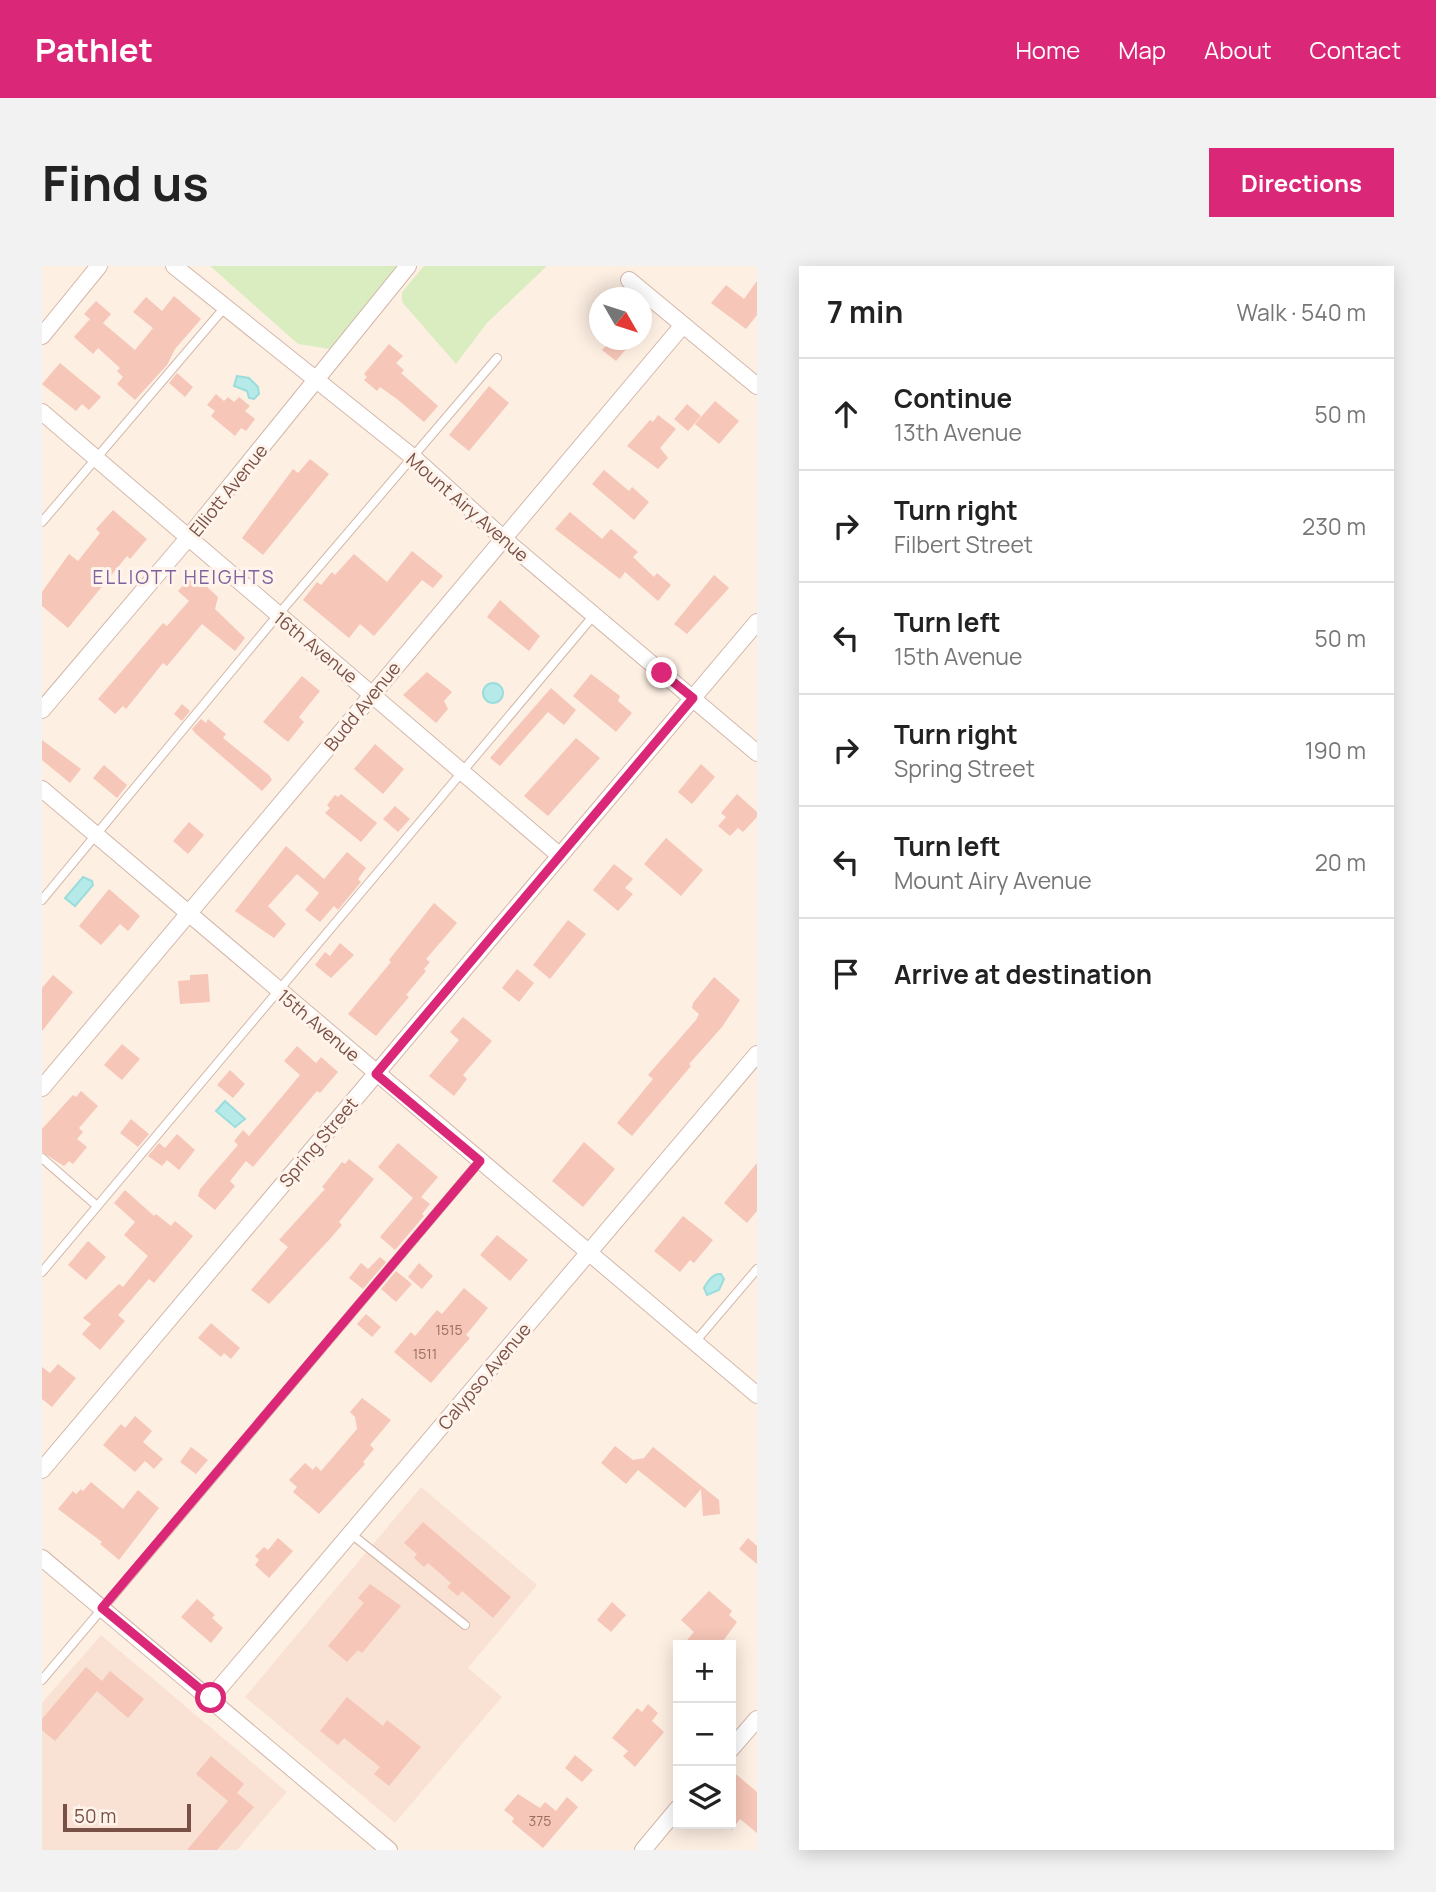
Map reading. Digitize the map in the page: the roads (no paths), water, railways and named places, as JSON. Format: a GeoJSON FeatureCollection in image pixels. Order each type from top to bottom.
{"type":"FeatureCollection","features":[{"type":"Feature","properties":{"kind":"street"},"geometry":{"type":"LineString","coordinates":[[42,336],[99,266]]}},
{"type":"Feature","properties":{"kind":"street","name":"Mount Airy Avenue"},"geometry":{"type":"LineString","coordinates":[[174,266],[414,458],[504,539],[757,752]]}},
{"type":"Feature","properties":{"kind":"street","name":"Elliott Avenue"},"geometry":{"type":"LineString","coordinates":[[42,710],[188,538],[408,266]]}},
{"type":"Feature","properties":{"kind":"street"},"geometry":{"type":"LineString","coordinates":[[629,280],[757,386]]}},
{"type":"Feature","properties":{"kind":"street","name":"Budd Avenue"},"geometry":{"type":"LineString","coordinates":[[42,1088],[683,325]]}},
{"type":"Feature","properties":{"kind":"street","name":"16th Avenue"},"geometry":{"type":"LineString","coordinates":[[42,412],[559,855]]}},
{"type":"Feature","properties":{"kind":"street","name":"Spring Street"},"geometry":{"type":"LineString","coordinates":[[42,1470],[757,622]]}},
{"type":"Feature","properties":{"kind":"street","name":"15th Avenue"},"geometry":{"type":"LineString","coordinates":[[42,789],[757,1395]]}},
{"type":"Feature","properties":{"kind":"street","name":"Calypso Avenue"},"geometry":{"type":"LineString","coordinates":[[211,1698],[757,1054]]}},
{"type":"Feature","properties":{"kind":"street"},"geometry":{"type":"LineString","coordinates":[[42,1558],[389,1850]]}},
{"type":"Feature","properties":{"kind":"street"},"geometry":{"type":"LineString","coordinates":[[736,1743],[757,1719]]}},
{"type":"Feature","properties":{"kind":"street"},"geometry":{"type":"LineString","coordinates":[[643,1850],[673,1814]]}},
{"type":"Feature","properties":{"kind":"lane"},"geometry":{"type":"LineString","coordinates":[[42,522],[225,307]]}},
{"type":"Feature","properties":{"kind":"lane"},"geometry":{"type":"LineString","coordinates":[[42,900],[277,616],[497,358]]}},
{"type":"Feature","properties":{"kind":"lane"},"geometry":{"type":"LineString","coordinates":[[42,1272],[464,773],[594,615]]}},
{"type":"Feature","properties":{"kind":"lane"},"geometry":{"type":"LineString","coordinates":[[42,1158],[97,1206]]}},
{"type":"Feature","properties":{"kind":"lane"},"geometry":{"type":"LineString","coordinates":[[42,1680],[480,1161]]}},
{"type":"Feature","properties":{"kind":"lane"},"geometry":{"type":"LineString","coordinates":[[695,1342],[757,1269]]}},
{"type":"Feature","properties":{"kind":"lane"},"geometry":{"type":"LineString","coordinates":[[350,1533],[465,1625]]}},
{"type":"Feature","properties":{"kind":"water"},"geometry":{"type":"Polygon","coordinates":[[[237,376],[249,378],[258,387],[259,394],[254,399],[249,398],[247,391],[234,386],[237,376]]]}},
{"type":"Feature","properties":{"kind":"water"},"geometry":{"type":"Polygon","coordinates":[[[493,683],[500,686],[503,693],[500,700],[493,703],[486,700],[483,693],[486,686],[493,683]]]}},
{"type":"Feature","properties":{"kind":"water"},"geometry":{"type":"Polygon","coordinates":[[[83,877],[92,881],[93,885],[75,906],[65,898],[83,877]]]}},
{"type":"Feature","properties":{"kind":"water"},"geometry":{"type":"Polygon","coordinates":[[[225,1101],[245,1119],[235,1127],[216,1111],[225,1101]]]}},
{"type":"Feature","properties":{"kind":"water"},"geometry":{"type":"Polygon","coordinates":[[[721,1274],[724,1279],[719,1290],[707,1295],[704,1288],[707,1283],[713,1276],[721,1274]]]}},
{"type":"Feature","properties":{"kind":"district","name":"ELLIOTT HEIGHTS"},"geometry":{"type":"Point","coordinates":[184,577]}}]}
